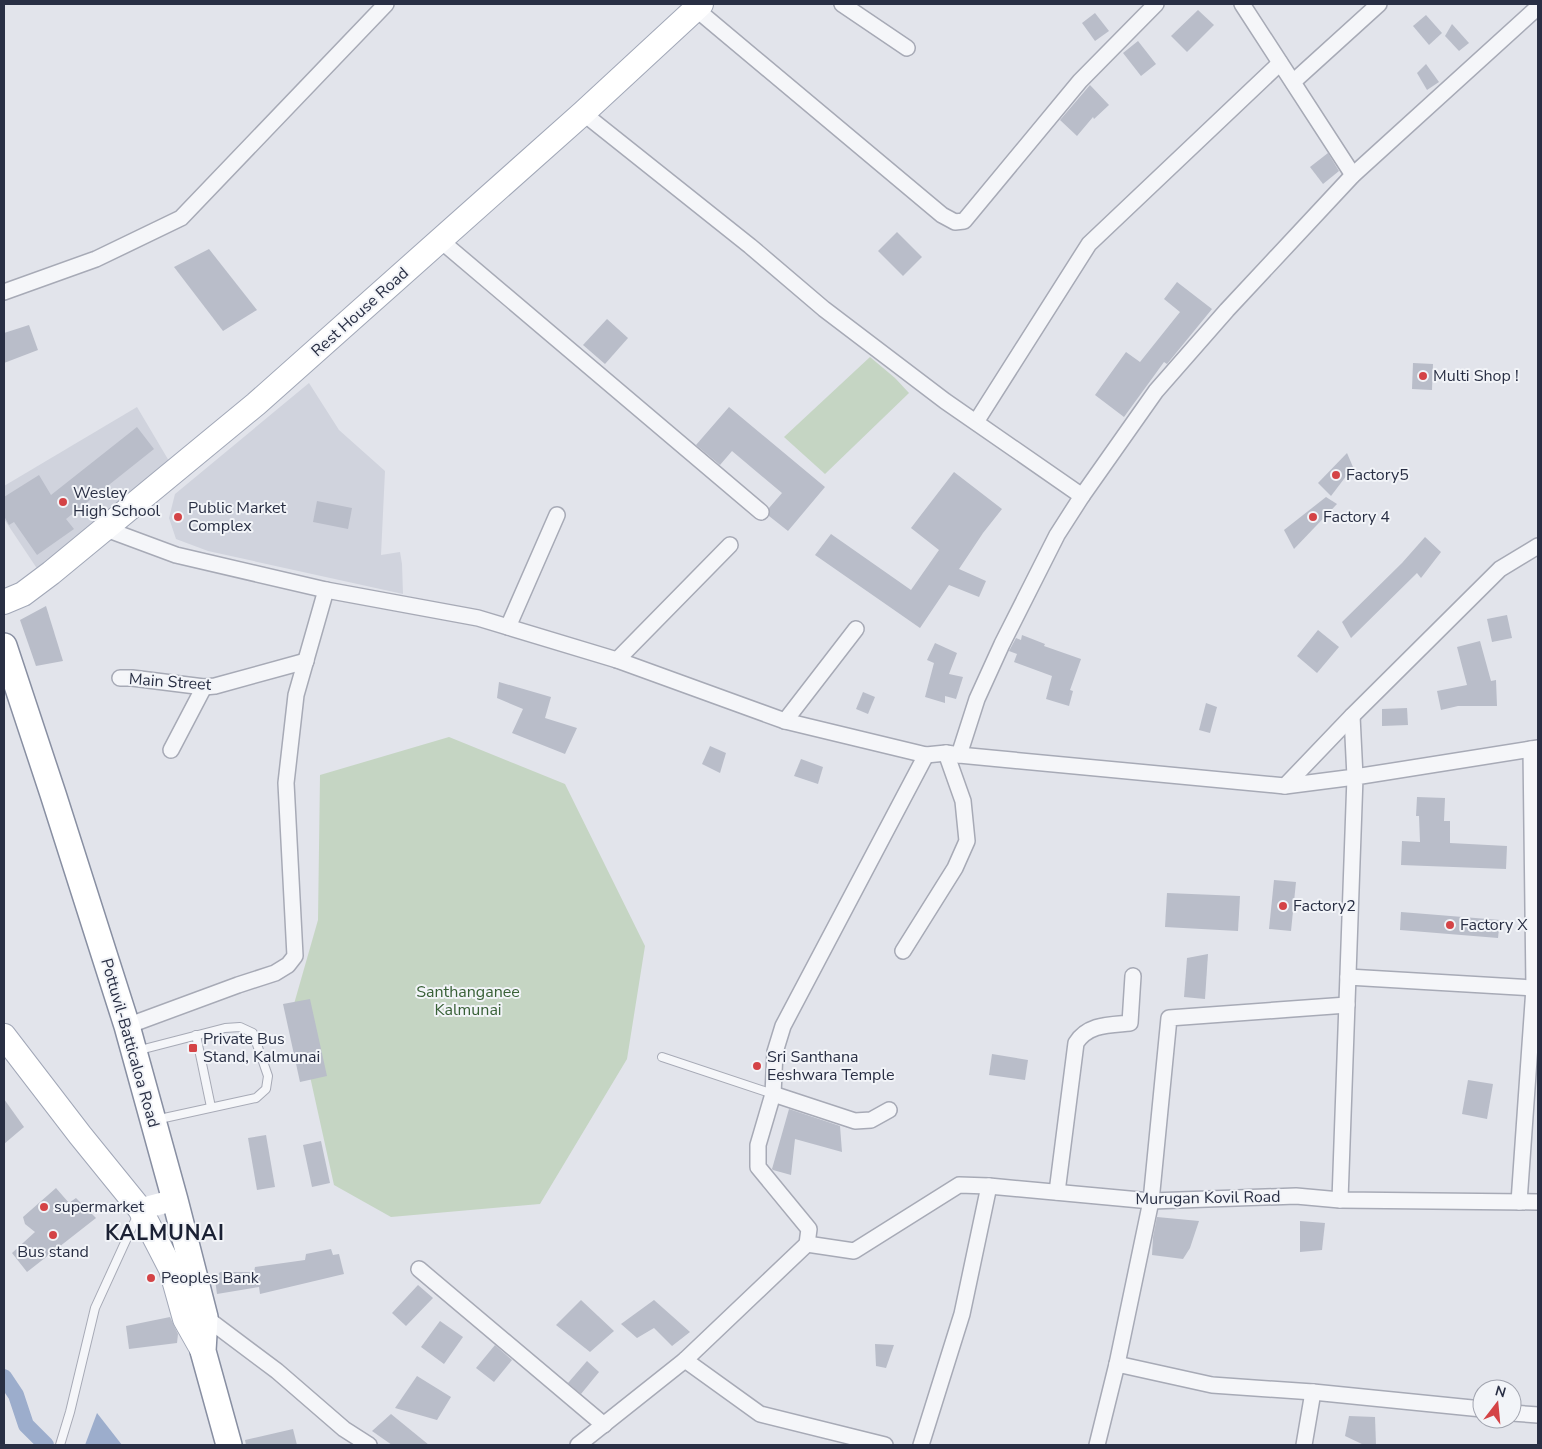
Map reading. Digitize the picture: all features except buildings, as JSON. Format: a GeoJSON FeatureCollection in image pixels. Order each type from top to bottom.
{"type":"FeatureCollection","features":[{"type":"Feature","properties":{"kind":"highway","name":"Pottuvil-Batticaloa Road"},"geometry":{"type":"LineString","coordinates":[[4,646],[127,1026],[176,1200],[205,1317],[204,1351],[229,1445]]}},
{"type":"Feature","properties":{"kind":"main road","name":"Rest House Road"},"geometry":{"type":"LineString","coordinates":[[4,602],[23,594],[106,529],[256,404],[583,113],[699,6]]}},
{"type":"Feature","properties":{"kind":"main road"},"geometry":{"type":"LineString","coordinates":[[4,1036],[80,1136],[140,1209],[171,1269],[185,1319],[204,1351]]}},
{"type":"Feature","properties":{"kind":"main road"},"geometry":{"type":"LineString","coordinates":[[140,1209],[176,1200]]}},
{"type":"Feature","properties":{"kind":"street"},"geometry":{"type":"LineString","coordinates":[[4,292],[96,259],[181,218],[386,4]]}},
{"type":"Feature","properties":{"kind":"street"},"geometry":{"type":"LineString","coordinates":[[842,4],[907,48]]}},
{"type":"Feature","properties":{"kind":"street"},"geometry":{"type":"LineString","coordinates":[[699,6],[942,215],[955,222],[964,221],[1080,81],[1156,4]]}},
{"type":"Feature","properties":{"kind":"street"},"geometry":{"type":"LineString","coordinates":[[1242,4],[1353,175]]}},
{"type":"Feature","properties":{"kind":"street"},"geometry":{"type":"LineString","coordinates":[[1293,82],[1379,4]]}},
{"type":"Feature","properties":{"kind":"street"},"geometry":{"type":"LineString","coordinates":[[903,951],[955,868],[967,841],[963,801],[953,754],[999,652],[1057,535],[1082,496],[1156,391],[1227,310],[1353,175],[1538,7]]}},
{"type":"Feature","properties":{"kind":"street"},"geometry":{"type":"LineString","coordinates":[[976,422],[1089,244],[1280,63]]}},
{"type":"Feature","properties":{"kind":"street"},"geometry":{"type":"LineString","coordinates":[[583,113],[750,246],[824,309],[945,401],[1082,496]]}},
{"type":"Feature","properties":{"kind":"street"},"geometry":{"type":"LineString","coordinates":[[440,240],[761,512]]}},
{"type":"Feature","properties":{"kind":"street"},"geometry":{"type":"LineString","coordinates":[[508,627],[557,515]]}},
{"type":"Feature","properties":{"kind":"street"},"geometry":{"type":"LineString","coordinates":[[106,529],[176,555],[326,590],[478,618],[617,660],[785,722],[926,755],[953,754],[1285,786],[1355,777],[1535,748],[1534,988],[1519,1202]]}},
{"type":"Feature","properties":{"kind":"street"},"geometry":{"type":"LineString","coordinates":[[617,660],[730,545]]}},
{"type":"Feature","properties":{"kind":"street"},"geometry":{"type":"LineString","coordinates":[[1285,786],[1500,568],[1538,546]]}},
{"type":"Feature","properties":{"kind":"street"},"geometry":{"type":"LineString","coordinates":[[127,1026],[238,984],[275,973],[288,965],[295,956],[286,783],[296,695],[326,590]]}},
{"type":"Feature","properties":{"kind":"street"},"geometry":{"type":"LineString","coordinates":[[785,722],[856,629]]}},
{"type":"Feature","properties":{"kind":"street","name":"Main Street"},"geometry":{"type":"LineString","coordinates":[[120,678],[204,687],[215,686],[306,660]]}},
{"type":"Feature","properties":{"kind":"street"},"geometry":{"type":"LineString","coordinates":[[171,750],[204,687]]}},
{"type":"Feature","properties":{"kind":"street"},"geometry":{"type":"LineString","coordinates":[[1340,1200],[1355,777],[1352,716]]}},
{"type":"Feature","properties":{"kind":"street"},"geometry":{"type":"LineString","coordinates":[[578,1445],[685,1360],[807,1244],[809,1230],[758,1168],[758,1145],[773,1094],[775,1052],[783,1026],[926,755]]}},
{"type":"Feature","properties":{"kind":"street"},"geometry":{"type":"LineString","coordinates":[[1057,1192],[1076,1044],[1081,1034],[1097,1026],[1130,1023],[1133,976]]}},
{"type":"Feature","properties":{"kind":"street"},"geometry":{"type":"LineString","coordinates":[[1348,977],[1534,988]]}},
{"type":"Feature","properties":{"kind":"street"},"geometry":{"type":"LineString","coordinates":[[1097,1445],[1117,1364],[1151,1201],[1169,1018],[1347,1005]]}},
{"type":"Feature","properties":{"kind":"street"},"geometry":{"type":"LineString","coordinates":[[773,1094],[855,1121],[871,1120],[890,1110]]}},
{"type":"Feature","properties":{"kind":"street","name":"Murugan Kovil Road"},"geometry":{"type":"LineString","coordinates":[[807,1244],[854,1251],[959,1185],[1151,1201],[1296,1196],[1340,1200],[1538,1202]]}},
{"type":"Feature","properties":{"kind":"street"},"geometry":{"type":"LineString","coordinates":[[921,1445],[962,1314],[989,1186]]}},
{"type":"Feature","properties":{"kind":"street"},"geometry":{"type":"LineString","coordinates":[[419,1269],[604,1425]]}},
{"type":"Feature","properties":{"kind":"street"},"geometry":{"type":"LineString","coordinates":[[205,1317],[277,1371],[344,1429],[369,1445]]}},
{"type":"Feature","properties":{"kind":"street"},"geometry":{"type":"LineString","coordinates":[[685,1360],[760,1414],[885,1445]]}},
{"type":"Feature","properties":{"kind":"street"},"geometry":{"type":"LineString","coordinates":[[1117,1364],[1212,1385],[1313,1392],[1472,1408]]}},
{"type":"Feature","properties":{"kind":"street"},"geometry":{"type":"LineString","coordinates":[[1304,1445],[1313,1392]]}},
{"type":"Feature","properties":{"kind":"street"},"geometry":{"type":"LineString","coordinates":[[1522,1414],[1538,1415]]}},
{"type":"Feature","properties":{"kind":"lane"},"geometry":{"type":"LineString","coordinates":[[134,1051],[225,1028],[240,1027],[253,1033],[268,1076],[266,1089],[256,1098],[153,1120]]}},
{"type":"Feature","properties":{"kind":"lane"},"geometry":{"type":"LineString","coordinates":[[196,1035],[211,1107]]}},
{"type":"Feature","properties":{"kind":"lane"},"geometry":{"type":"LineString","coordinates":[[662,1057],[773,1094]]}},
{"type":"Feature","properties":{"kind":"lane"},"geometry":{"type":"LineString","coordinates":[[60,1445],[70,1412],[95,1308],[140,1209]]}},
{"type":"Feature","properties":{"kind":"shaded area"},"geometry":{"type":"Polygon","coordinates":[[[309,383],[339,430],[385,471],[381,555],[400,552],[403,594],[208,551],[176,539],[169,518],[175,494],[309,383]]]}},
{"type":"Feature","properties":{"kind":"shaded area","name":"Wesley High School"},"geometry":{"type":"Polygon","coordinates":[[[137,407],[169,461],[40,573],[4,519],[4,486],[137,407]]]}},
{"type":"Feature","properties":{"kind":"green space"},"geometry":{"type":"Polygon","coordinates":[[[870,357],[895,378],[909,393],[825,474],[784,437],[870,357]]]}},
{"type":"Feature","properties":{"kind":"green space","name":"Santhanganee Kalmunai"},"geometry":{"type":"Polygon","coordinates":[[[449,737],[565,784],[645,946],[627,1059],[540,1204],[391,1217],[334,1185],[294,1004],[318,920],[320,775],[449,737]]]}},
{"type":"Feature","properties":{"kind":"water"},"geometry":{"type":"Polygon","coordinates":[[[97,1413],[122,1445],[85,1445],[97,1413]]]}},
{"type":"Feature","properties":{"kind":"waterway"},"geometry":{"type":"LineString","coordinates":[[4,1377],[16,1395],[26,1425],[46,1445]]}},
{"type":"Feature","properties":{"kind":"place","name":"Multi Shop !"},"geometry":{"type":"Point","coordinates":[1423,376]}},
{"type":"Feature","properties":{"kind":"place","name":"Factory5"},"geometry":{"type":"Point","coordinates":[1336,475]}},
{"type":"Feature","properties":{"kind":"place","name":"Wesley High School"},"geometry":{"type":"Point","coordinates":[63,502]}},
{"type":"Feature","properties":{"kind":"place","name":"Public Market Complex"},"geometry":{"type":"Point","coordinates":[178,517]}},
{"type":"Feature","properties":{"kind":"place","name":"Factory 4"},"geometry":{"type":"Point","coordinates":[1313,517]}},
{"type":"Feature","properties":{"kind":"place","name":"Factory2"},"geometry":{"type":"Point","coordinates":[1283,906]}},
{"type":"Feature","properties":{"kind":"place","name":"Factory X"},"geometry":{"type":"Point","coordinates":[1450,925]}},
{"type":"Feature","properties":{"kind":"place","name":"Private Bus Stand, Kalmunai"},"geometry":{"type":"Point","coordinates":[193,1048]}},
{"type":"Feature","properties":{"kind":"place","name":"Sri Santhana Eeshwara Temple"},"geometry":{"type":"Point","coordinates":[757,1066]}},
{"type":"Feature","properties":{"kind":"place","name":"supermarket"},"geometry":{"type":"Point","coordinates":[44,1207]}},
{"type":"Feature","properties":{"kind":"place","name":"Bus stand"},"geometry":{"type":"Point","coordinates":[53,1235]}},
{"type":"Feature","properties":{"kind":"place","name":"Peoples Bank"},"geometry":{"type":"Point","coordinates":[151,1278]}},
{"type":"Feature","properties":{"kind":"district","name":"KALMUNAI"},"geometry":{"type":"Point","coordinates":[165,1233]}}]}
